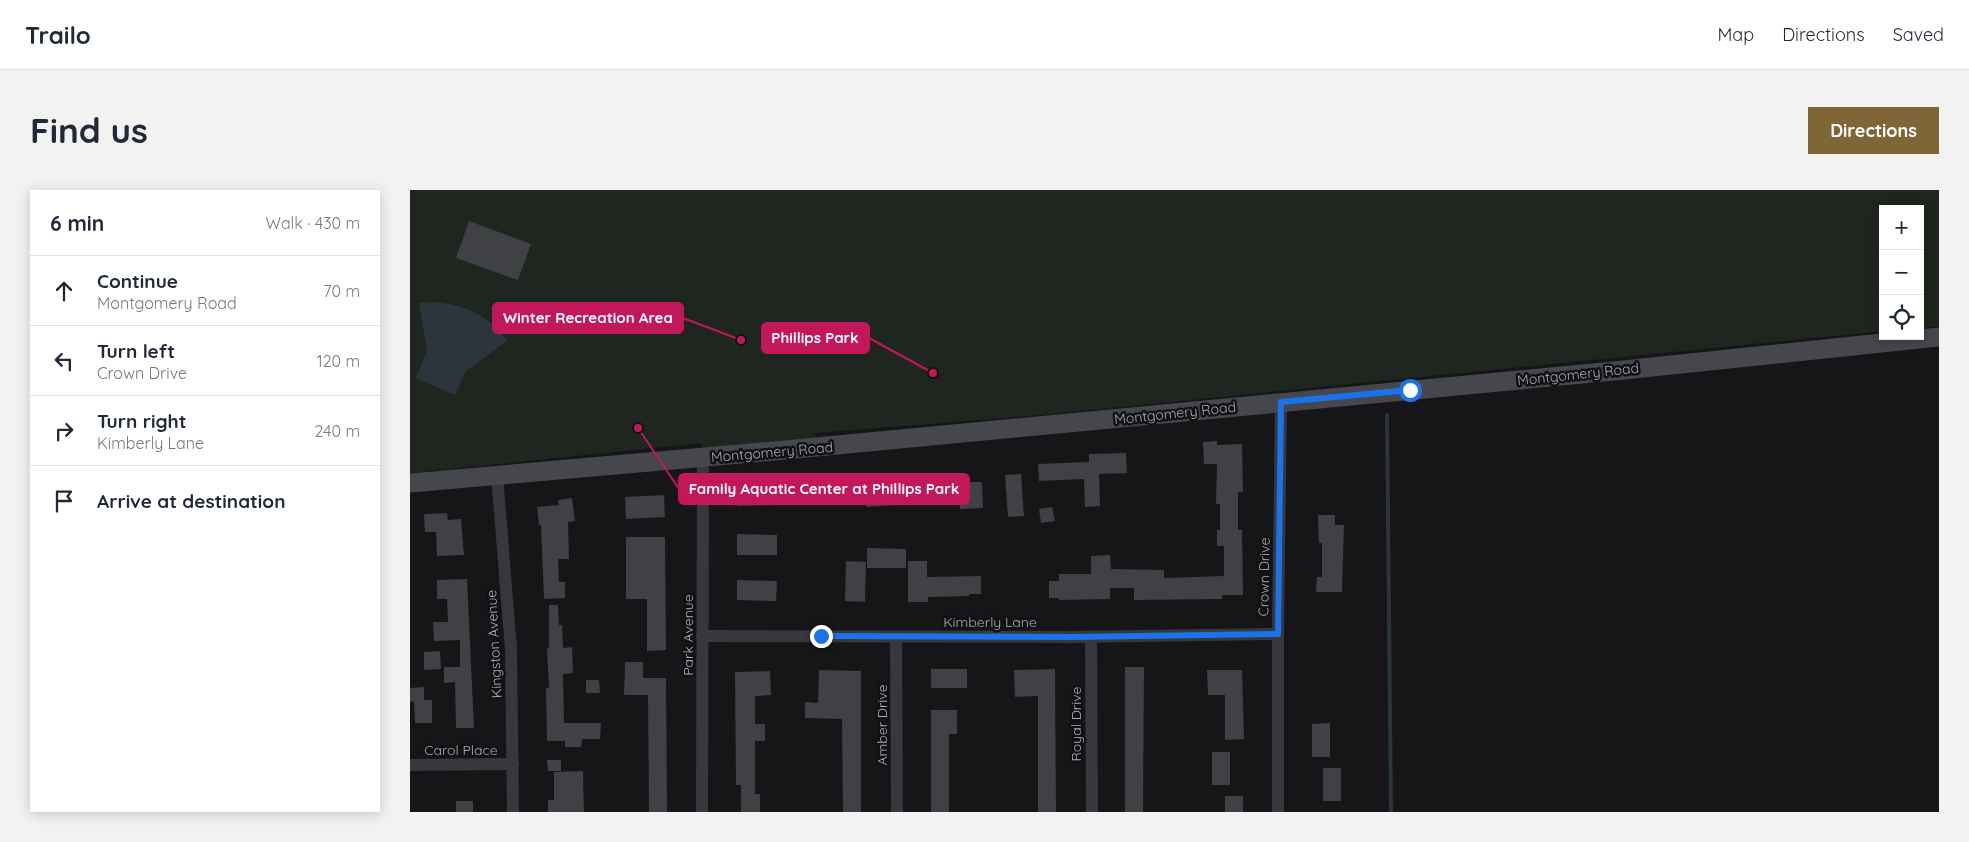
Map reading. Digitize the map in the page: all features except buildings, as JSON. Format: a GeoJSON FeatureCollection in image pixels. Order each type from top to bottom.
{"type":"FeatureCollection","features":[{"type":"Feature","properties":{"kind":"street","name":"Montgomery Road"},"geometry":{"type":"LineString","coordinates":[[410,483],[497,474],[703,458],[1939,337]]}},
{"type":"Feature","properties":{"kind":"street","name":"Crown Drive"},"geometry":{"type":"LineString","coordinates":[[1278,812],[1281,402]]}},
{"type":"Feature","properties":{"kind":"street","name":"Park Avenue"},"geometry":{"type":"LineString","coordinates":[[702,812],[703,458]]}},
{"type":"Feature","properties":{"kind":"street","name":"Kingston Avenue"},"geometry":{"type":"LineString","coordinates":[[497,474],[511,649],[513,812]]}},
{"type":"Feature","properties":{"kind":"street","name":"Kimberly Lane"},"geometry":{"type":"LineString","coordinates":[[702,636],[1091,637],[1278,634]]}},
{"type":"Feature","properties":{"kind":"street","name":"Amber Drive"},"geometry":{"type":"LineString","coordinates":[[896,637],[898,812]]}},
{"type":"Feature","properties":{"kind":"street","name":"Royal Drive"},"geometry":{"type":"LineString","coordinates":[[1091,637],[1092,812]]}},
{"type":"Feature","properties":{"kind":"street","name":"Carol Place"},"geometry":{"type":"LineString","coordinates":[[410,765],[513,764]]}},
{"type":"Feature","properties":{"kind":"shaded area"},"geometry":{"type":"Polygon","coordinates":[[[410,190],[1939,190],[1939,326],[1924,328],[1924,205],[1879,205],[1879,331],[1030,416],[815,433],[817,442],[703,458],[702,443],[410,473],[410,190]]]}},
{"type":"Feature","properties":{"kind":"shaded area"},"geometry":{"type":"Polygon","coordinates":[[[436,302],[458,306],[476,313],[492,324],[507,341],[466,371],[455,395],[416,378],[427,351],[419,303],[436,302]]]}},
{"type":"Feature","properties":{"kind":"waterway"},"geometry":{"type":"LineString","coordinates":[[1387,415],[1391,812]]}},
{"type":"Feature","properties":{"kind":"place","name":"Winter Recreation Area"},"geometry":{"type":"Point","coordinates":[741,340]}},
{"type":"Feature","properties":{"kind":"place","name":"Phillips Park"},"geometry":{"type":"Point","coordinates":[933,373]}},
{"type":"Feature","properties":{"kind":"place","name":"Family Aquatic Center at Phillips Park"},"geometry":{"type":"Point","coordinates":[638,428]}},
{"type":"Feature","properties":{"kind":"route"},"geometry":{"type":"LineString","coordinates":[[821,636],[1073,637],[1278,634],[1281,402],[1410,390]]}}]}
